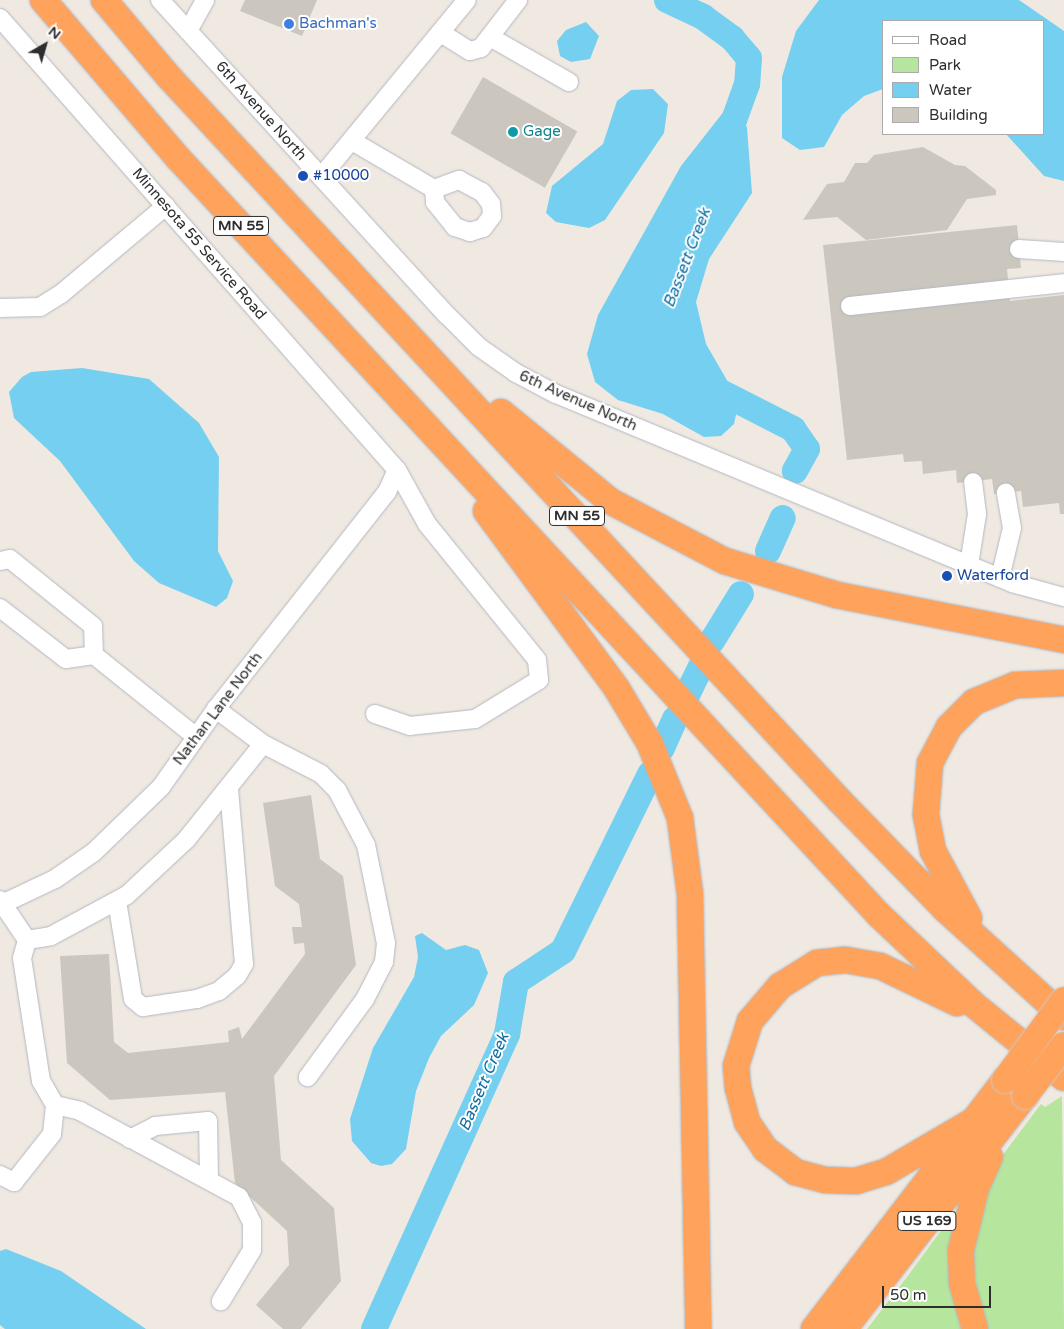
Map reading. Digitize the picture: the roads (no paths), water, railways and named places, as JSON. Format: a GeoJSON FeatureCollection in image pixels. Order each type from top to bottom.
{"type":"FeatureCollection","features":[{"type":"Feature","properties":{"kind":"highway","name":"MN 55"},"geometry":{"type":"LineString","coordinates":[[43,0],[178,158],[879,915],[1013,1038],[1064,1078]]}},
{"type":"Feature","properties":{"kind":"highway","name":"MN 55"},"geometry":{"type":"LineString","coordinates":[[104,0],[394,319],[832,793],[1016,977],[1064,1017]]}},
{"type":"Feature","properties":{"kind":"highway"},"geometry":{"type":"LineString","coordinates":[[394,319],[579,479],[677,538],[744,568],[837,595],[1064,640]]}},
{"type":"Feature","properties":{"kind":"highway"},"geometry":{"type":"LineString","coordinates":[[445,447],[509,544],[618,689],[650,744],[680,818],[690,894],[698,1329]]}},
{"type":"Feature","properties":{"kind":"highway"},"geometry":{"type":"LineString","coordinates":[[1016,977],[955,899],[932,851],[926,814],[930,763],[949,727],[974,702],[1026,683],[1064,683]]}},
{"type":"Feature","properties":{"kind":"highway"},"geometry":{"type":"LineString","coordinates":[[973,1121],[870,1178],[810,1178],[776,1158],[747,1122],[736,1066],[750,1022],[780,986],[805,968],[830,960],[898,972],[1013,1038]]}},
{"type":"Feature","properties":{"kind":"highway","name":"US 169"},"geometry":{"type":"LineString","coordinates":[[814,1329],[1064,1000]]}},
{"type":"Feature","properties":{"kind":"highway","name":"US 169"},"geometry":{"type":"LineString","coordinates":[[844,1329],[1064,1045]]}},
{"type":"Feature","properties":{"kind":"highway"},"geometry":{"type":"LineString","coordinates":[[975,1329],[962,1283],[964,1232],[976,1188],[1018,1105]]}},
{"type":"Feature","properties":{"kind":"street","name":"6th Avenue North"},"geometry":{"type":"LineString","coordinates":[[160,0],[479,347],[516,373],[556,394],[1000,578],[1064,597]]}},
{"type":"Feature","properties":{"kind":"street"},"geometry":{"type":"LineString","coordinates":[[188,31],[205,0]]}},
{"type":"Feature","properties":{"kind":"street"},"geometry":{"type":"LineString","coordinates":[[321,177],[467,0]]}},
{"type":"Feature","properties":{"kind":"street"},"geometry":{"type":"LineString","coordinates":[[441,33],[470,51],[481,48],[518,0]]}},
{"type":"Feature","properties":{"kind":"street","name":"Minnesota 55 Service Road"},"geometry":{"type":"LineString","coordinates":[[0,18],[397,470],[427,524],[537,660],[540,680],[475,718],[410,726],[375,714]]}},
{"type":"Feature","properties":{"kind":"street"},"geometry":{"type":"LineString","coordinates":[[490,37],[569,82]]}},
{"type":"Feature","properties":{"kind":"street"},"geometry":{"type":"LineString","coordinates":[[352,141],[434,189]]}},
{"type":"Feature","properties":{"kind":"street"},"geometry":{"type":"LineString","coordinates":[[0,308],[40,307],[61,294],[166,206]]}},
{"type":"Feature","properties":{"kind":"street"},"geometry":{"type":"LineString","coordinates":[[1019,249],[1064,252]]}},
{"type":"Feature","properties":{"kind":"street"},"geometry":{"type":"LineString","coordinates":[[850,306],[1064,283]]}},
{"type":"Feature","properties":{"kind":"street","name":"Nathan Lane North"},"geometry":{"type":"LineString","coordinates":[[1,903],[55,879],[94,852],[161,787],[195,736],[387,492],[397,470]]}},
{"type":"Feature","properties":{"kind":"street"},"geometry":{"type":"LineString","coordinates":[[969,565],[977,522],[973,482]]}},
{"type":"Feature","properties":{"kind":"street"},"geometry":{"type":"LineString","coordinates":[[1000,578],[1012,528],[1006,493]]}},
{"type":"Feature","properties":{"kind":"street"},"geometry":{"type":"LineString","coordinates":[[0,561],[10,558],[93,626],[94,655]]}},
{"type":"Feature","properties":{"kind":"street"},"geometry":{"type":"LineString","coordinates":[[0,608],[66,659],[94,655],[195,736]]}},
{"type":"Feature","properties":{"kind":"street"},"geometry":{"type":"LineString","coordinates":[[216,709],[263,744],[321,774],[337,790],[366,845],[386,943],[384,962],[365,999],[308,1077]]}},
{"type":"Feature","properties":{"kind":"street"},"geometry":{"type":"LineString","coordinates":[[27,940],[51,936],[116,901],[186,840],[263,744]]}},
{"type":"Feature","properties":{"kind":"street"},"geometry":{"type":"LineString","coordinates":[[116,901],[133,998],[143,1007],[197,999],[219,991],[237,976],[244,964],[229,788]]}},
{"type":"Feature","properties":{"kind":"street"},"geometry":{"type":"LineString","coordinates":[[1,903],[27,940]]}},
{"type":"Feature","properties":{"kind":"street"},"geometry":{"type":"LineString","coordinates":[[0,1174],[14,1182],[52,1134],[55,1105],[41,1081],[22,958],[27,940]]}},
{"type":"Feature","properties":{"kind":"street"},"geometry":{"type":"LineString","coordinates":[[55,1105],[80,1111],[130,1139],[209,1178],[239,1197],[252,1223],[252,1250],[221,1301]]}},
{"type":"Feature","properties":{"kind":"street"},"geometry":{"type":"LineString","coordinates":[[130,1139],[155,1126],[208,1121],[209,1178]]}},
{"type":"Feature","properties":{"kind":"water"},"geometry":{"type":"Polygon","coordinates":[[[819,0],[1019,0],[1064,31],[1064,181],[1044,176],[1007,135],[1044,135],[1044,20],[882,20],[882,89],[864,96],[842,115],[824,147],[800,150],[782,138],[782,77],[796,31],[819,0]]]}},
{"type":"Feature","properties":{"kind":"water"},"geometry":{"type":"Polygon","coordinates":[[[586,22],[599,36],[590,59],[571,62],[560,56],[557,41],[566,30],[586,22]]]}},
{"type":"Feature","properties":{"kind":"water"},"geometry":{"type":"Polygon","coordinates":[[[653,89],[668,104],[664,133],[605,220],[589,228],[556,222],[546,213],[552,186],[603,144],[617,101],[631,90],[653,89]]]}},
{"type":"Feature","properties":{"kind":"water"},"geometry":{"type":"Polygon","coordinates":[[[736,96],[747,128],[752,193],[709,259],[696,302],[706,344],[739,401],[734,424],[721,436],[704,437],[663,414],[618,400],[595,382],[587,354],[598,315],[681,166],[736,96]]]}},
{"type":"Feature","properties":{"kind":"water"},"geometry":{"type":"Polygon","coordinates":[[[82,368],[149,379],[199,423],[219,457],[218,551],[233,581],[227,598],[216,607],[159,583],[134,561],[60,461],[14,418],[9,392],[22,377],[31,372],[82,368]]]}},
{"type":"Feature","properties":{"kind":"water"},"geometry":{"type":"Polygon","coordinates":[[[422,933],[446,950],[465,945],[479,950],[488,973],[474,1005],[441,1036],[429,1058],[416,1091],[406,1149],[392,1164],[381,1166],[371,1163],[352,1141],[350,1119],[373,1048],[414,977],[418,957],[415,936],[422,933]]]}},
{"type":"Feature","properties":{"kind":"water"},"geometry":{"type":"Polygon","coordinates":[[[6,1249],[61,1271],[146,1329],[5,1329],[0,1325],[0,1251],[6,1249]]]}},
{"type":"Feature","properties":{"kind":"waterway","name":"Bassett Creek"},"geometry":{"type":"LineString","coordinates":[[667,0],[703,17],[732,38],[749,58],[747,84],[728,137]]}},
{"type":"Feature","properties":{"kind":"waterway","name":"Bassett Creek"},"geometry":{"type":"LineString","coordinates":[[707,385],[793,429],[807,449],[795,471]]}},
{"type":"Feature","properties":{"kind":"waterway","name":"Bassett Creek"},"geometry":{"type":"LineString","coordinates":[[768,551],[783,518]]}},
{"type":"Feature","properties":{"kind":"waterway","name":"Bassett Creek"},"geometry":{"type":"LineString","coordinates":[[712,641],[741,594]]}},
{"type":"Feature","properties":{"kind":"waterway","name":"Bassett Creek"},"geometry":{"type":"LineString","coordinates":[[688,693],[700,668]]}},
{"type":"Feature","properties":{"kind":"waterway","name":"Bassett Creek"},"geometry":{"type":"LineString","coordinates":[[662,748],[675,719]]}},
{"type":"Feature","properties":{"kind":"waterway","name":"Bassett Creek"},"geometry":{"type":"LineString","coordinates":[[374,1329],[507,1034],[516,982],[563,951],[650,774]]}},
{"type":"Feature","properties":{"kind":"place","name":"Bachman's"},"geometry":{"type":"Point","coordinates":[289,24]}},
{"type":"Feature","properties":{"kind":"place","name":"Gage"},"geometry":{"type":"Point","coordinates":[513,132]}},
{"type":"Feature","properties":{"kind":"place","name":"#10000"},"geometry":{"type":"Point","coordinates":[303,176]}},
{"type":"Feature","properties":{"kind":"place","name":"Waterford"},"geometry":{"type":"Point","coordinates":[947,576]}}]}
